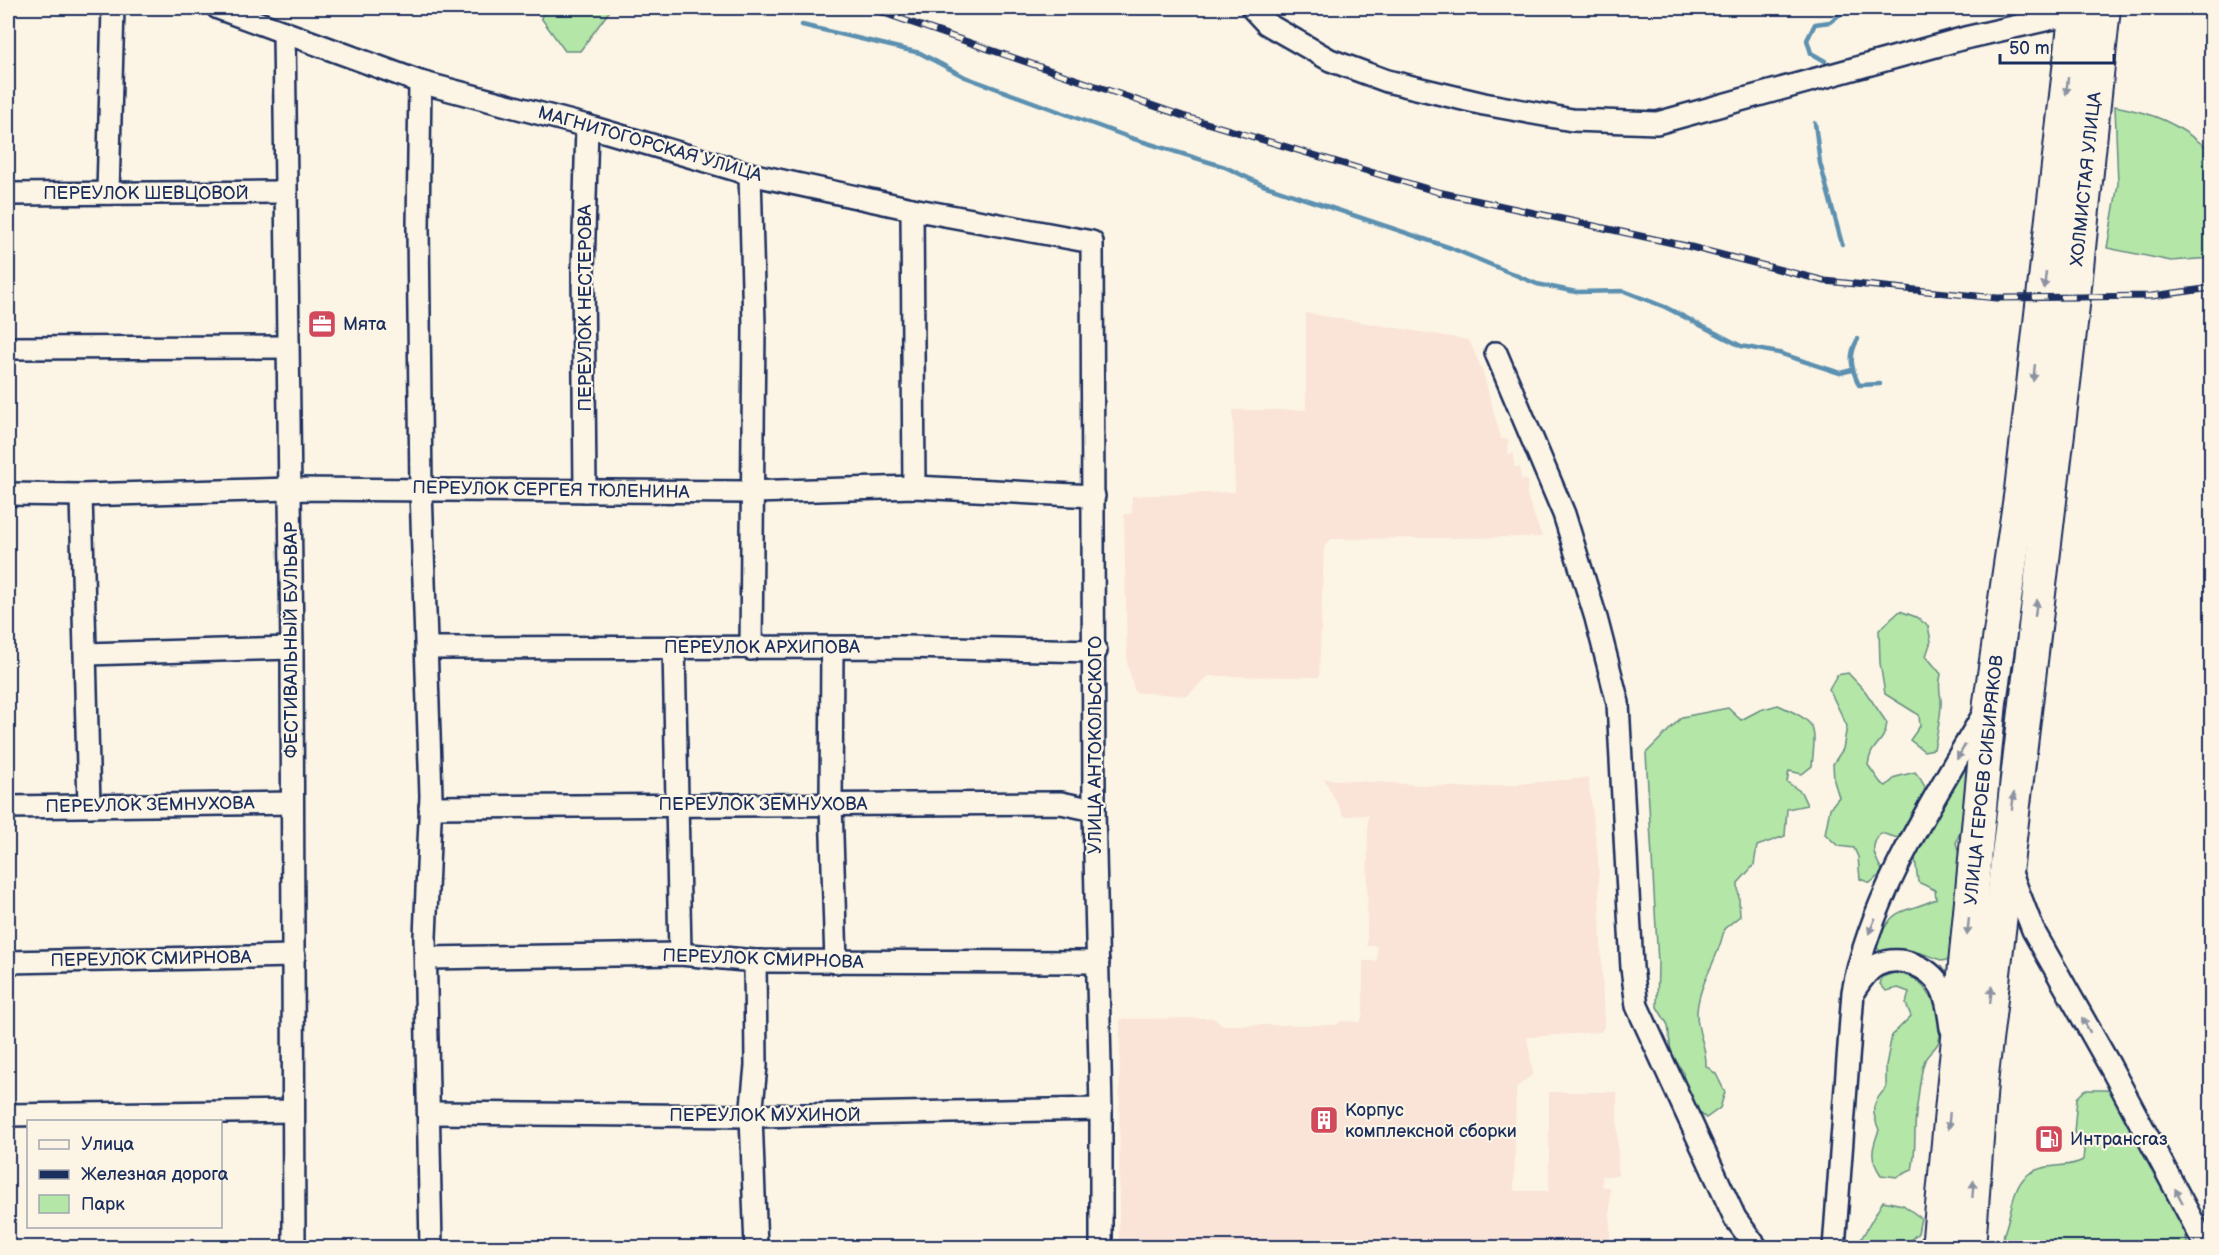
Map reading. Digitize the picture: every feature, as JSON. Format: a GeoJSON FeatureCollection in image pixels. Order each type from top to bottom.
{"type":"FeatureCollection","features":[{"type":"Feature","properties":{"kind":"highway","name":"ХОЛМИСТАЯ УЛИЦА"},"geometry":{"type":"LineString","coordinates":[[2041,315],[2085,10]]}},
{"type":"Feature","properties":{"kind":"highway","name":"ХОЛМИСТАЯ УЛИЦА"},"geometry":{"type":"LineString","coordinates":[[2072,315],[2085,10]]}},
{"type":"Feature","properties":{"kind":"highway","name":"УЛИЦА ГЕРОЕВ СИБИРЯКОВ"},"geometry":{"type":"LineString","coordinates":[[1938,1248],[1990,702],[2021,490],[2041,315]]}},
{"type":"Feature","properties":{"kind":"highway","name":"УЛИЦА ГЕРОЕВ СИБИРЯКОВ"},"geometry":{"type":"LineString","coordinates":[[1969,1248],[1981,1083],[2072,315]]}},
{"type":"Feature","properties":{"kind":"street"},"geometry":{"type":"LineString","coordinates":[[108,193],[112,8]]}},
{"type":"Feature","properties":{"kind":"street","name":"МАГНИТОГОРСКАЯ УЛИЦА"},"geometry":{"type":"LineString","coordinates":[[218,8],[420,82],[587,126],[750,174],[912,209],[1092,242]]}},
{"type":"Feature","properties":{"kind":"street"},"geometry":{"type":"LineString","coordinates":[[1252,8],[1267,24],[1330,60],[1388,81],[1484,104],[1572,120],[1658,123],[1965,38],[2085,10]]}},
{"type":"Feature","properties":{"kind":"street","name":"ФЕСТИВАЛЬНЫЙ БУЛЬВАР"},"geometry":{"type":"LineString","coordinates":[[284,32],[286,347],[292,648],[294,1248]]}},
{"type":"Feature","properties":{"kind":"street"},"geometry":{"type":"LineString","coordinates":[[420,82],[418,240],[424,634],[428,648],[430,807],[425,937],[428,958],[427,1082],[430,1113],[431,1248]]}},
{"type":"Feature","properties":{"kind":"street","name":"ПЕРЕУЛОК НЕСТЕРОВА"},"geometry":{"type":"LineString","coordinates":[[585,491],[583,271],[587,126]]}},
{"type":"Feature","properties":{"kind":"street"},"geometry":{"type":"LineString","coordinates":[[750,174],[754,325],[751,492],[752,649]]}},
{"type":"Feature","properties":{"kind":"street","name":"ПЕРЕУЛОК ШЕВЦОВОЙ"},"geometry":{"type":"LineString","coordinates":[[8,194],[284,192]]}},
{"type":"Feature","properties":{"kind":"street"},"geometry":{"type":"LineString","coordinates":[[912,209],[914,487]]}},
{"type":"Feature","properties":{"kind":"street","name":"УЛИЦА АНТОКОЛЬСКОГО"},"geometry":{"type":"LineString","coordinates":[[1092,242],[1096,651],[1094,810],[1101,1109],[1101,1248]]}},
{"type":"Feature","properties":{"kind":"street"},"geometry":{"type":"LineString","coordinates":[[8,348],[286,347]]}},
{"type":"Feature","properties":{"kind":"street"},"geometry":{"type":"LineString","coordinates":[[1496,353],[1564,514],[1596,618],[1618,703],[1632,968],[1637,1006],[1735,1218],[1757,1248]]}},
{"type":"Feature","properties":{"kind":"street","name":"ПЕРЕУЛОК СЕРГЕЯ ТЮЛЕНИНА"},"geometry":{"type":"LineString","coordinates":[[8,494],[81,495],[290,489],[751,492],[914,487],[1094,496]]}},
{"type":"Feature","properties":{"kind":"street"},"geometry":{"type":"LineString","coordinates":[[81,495],[89,806]]}},
{"type":"Feature","properties":{"kind":"street"},"geometry":{"type":"LineString","coordinates":[[674,647],[680,954]]}},
{"type":"Feature","properties":{"kind":"street","name":"ПЕРЕУЛОК АРХИПОВА"},"geometry":{"type":"LineString","coordinates":[[428,648],[674,647],[1096,651]]}},
{"type":"Feature","properties":{"kind":"street"},"geometry":{"type":"LineString","coordinates":[[86,654],[292,648]]}},
{"type":"Feature","properties":{"kind":"street"},"geometry":{"type":"LineString","coordinates":[[832,648],[831,805],[836,962]]}},
{"type":"Feature","properties":{"kind":"street"},"geometry":{"type":"LineString","coordinates":[[1834,1248],[1853,992],[1862,951],[1891,883],[1990,702]]}},
{"type":"Feature","properties":{"kind":"street","name":"ПЕРЕУЛОК ЗЕМНУХОВА"},"geometry":{"type":"LineString","coordinates":[[8,807],[292,803]]}},
{"type":"Feature","properties":{"kind":"street","name":"ПЕРЕУЛОК ЗЕМНУХОВА"},"geometry":{"type":"LineString","coordinates":[[430,807],[1061,803],[1094,810]]}},
{"type":"Feature","properties":{"kind":"street"},"geometry":{"type":"LineString","coordinates":[[2006,860],[2033,930],[2110,1066],[2207,1248]]}},
{"type":"Feature","properties":{"kind":"street","name":"ПЕРЕУЛОК СМИРНОВА"},"geometry":{"type":"LineString","coordinates":[[428,958],[680,954],[755,962],[1098,962]]}},
{"type":"Feature","properties":{"kind":"street","name":"ПЕРЕУЛОК СМИРНОВА"},"geometry":{"type":"LineString","coordinates":[[8,962],[294,956]]}},
{"type":"Feature","properties":{"kind":"street"},"geometry":{"type":"LineString","coordinates":[[755,962],[756,1066],[751,1116],[756,1248]]}},
{"type":"Feature","properties":{"kind":"street"},"geometry":{"type":"LineString","coordinates":[[1853,992],[1866,974],[1876,966],[1887,962],[1908,962],[1928,972],[1941,987],[1947,1001],[1955,1056]]}},
{"type":"Feature","properties":{"kind":"street","name":"ПЕРЕУЛОК МУХИНОЙ"},"geometry":{"type":"LineString","coordinates":[[430,1113],[751,1116],[1101,1109]]}},
{"type":"Feature","properties":{"kind":"street"},"geometry":{"type":"LineString","coordinates":[[8,1115],[293,1111]]}},
{"type":"Feature","properties":{"kind":"shaded area"},"geometry":{"type":"Polygon","coordinates":[[[1306,313],[1469,340],[1483,372],[1501,439],[1508,439],[1508,454],[1514,454],[1514,467],[1520,467],[1521,480],[1527,480],[1527,496],[1542,537],[1331,539],[1324,547],[1319,677],[1209,676],[1187,696],[1135,692],[1127,663],[1124,514],[1132,514],[1132,496],[1235,492],[1233,410],[1306,410],[1306,313]]]}},
{"type":"Feature","properties":{"kind":"shaded area"},"geometry":{"type":"Polygon","coordinates":[[[1588,778],[1598,858],[1604,1028],[1600,1032],[1527,1037],[1533,1074],[1516,1088],[1514,1191],[1549,1191],[1549,1092],[1617,1092],[1618,1176],[1602,1176],[1602,1187],[1610,1187],[1610,1247],[1119,1247],[1120,1019],[1213,1018],[1222,1025],[1337,1025],[1340,1021],[1360,1022],[1363,1015],[1363,961],[1377,961],[1377,946],[1367,946],[1368,815],[1344,816],[1324,779],[1472,788],[1588,778]]]}},
{"type":"Feature","properties":{"kind":"green space"},"geometry":{"type":"Polygon","coordinates":[[[545,8],[611,9],[580,51],[565,51],[541,18],[545,8]]]}},
{"type":"Feature","properties":{"kind":"green space"},"geometry":{"type":"Polygon","coordinates":[[[2115,106],[2164,120],[2207,148],[2211,144],[2211,258],[2171,261],[2107,248],[2118,184],[2115,106]]]}},
{"type":"Feature","properties":{"kind":"green space"},"geometry":{"type":"Polygon","coordinates":[[[1900,611],[1916,617],[1928,626],[1931,641],[1926,656],[1941,674],[1941,710],[1934,749],[1924,751],[1910,740],[1920,726],[1919,715],[1885,694],[1880,663],[1879,630],[1900,611]]]}},
{"type":"Feature","properties":{"kind":"green space"},"geometry":{"type":"Polygon","coordinates":[[[1848,673],[1865,691],[1887,723],[1868,765],[1880,782],[1886,786],[1896,777],[1915,772],[1926,791],[1927,799],[1926,807],[1905,840],[1881,833],[1877,838],[1874,852],[1883,872],[1870,883],[1860,879],[1858,857],[1854,848],[1838,846],[1825,834],[1830,808],[1839,797],[1834,781],[1833,764],[1843,749],[1847,726],[1829,689],[1837,675],[1848,673]]]}},
{"type":"Feature","properties":{"kind":"green space"},"geometry":{"type":"Polygon","coordinates":[[[1778,705],[1801,716],[1811,726],[1814,733],[1812,766],[1802,774],[1789,771],[1787,782],[1801,792],[1807,805],[1787,809],[1785,836],[1757,846],[1754,865],[1738,883],[1740,916],[1724,929],[1722,940],[1702,990],[1697,1019],[1706,1066],[1716,1074],[1725,1092],[1720,1108],[1706,1118],[1694,1108],[1683,1086],[1683,1072],[1671,1053],[1668,1025],[1657,1007],[1658,963],[1646,753],[1682,717],[1728,708],[1741,720],[1760,710],[1778,705]]]}},
{"type":"Feature","properties":{"kind":"green space"},"geometry":{"type":"Polygon","coordinates":[[[1970,759],[1963,823],[1956,843],[1964,871],[1956,947],[1949,959],[1943,961],[1912,951],[1880,951],[1875,946],[1893,917],[1905,910],[1936,899],[1935,890],[1918,882],[1915,858],[1932,823],[1970,759]]]}},
{"type":"Feature","properties":{"kind":"green space"},"geometry":{"type":"Polygon","coordinates":[[[1894,973],[1905,975],[1924,987],[1936,1007],[1940,1030],[1938,1044],[1926,1057],[1922,1071],[1912,1170],[1897,1177],[1881,1175],[1873,1158],[1879,1130],[1874,1108],[1877,1098],[1886,1088],[1886,1065],[1892,1035],[1911,1016],[1906,1004],[1909,992],[1898,988],[1886,991],[1880,984],[1882,977],[1894,973]]]}},
{"type":"Feature","properties":{"kind":"green space"},"geometry":{"type":"Polygon","coordinates":[[[2085,1090],[2113,1090],[2180,1206],[2188,1247],[2008,1247],[2003,1236],[2015,1193],[2026,1176],[2047,1167],[2083,1160],[2084,1150],[2074,1132],[2077,1098],[2085,1090]]]}},
{"type":"Feature","properties":{"kind":"green space"},"geometry":{"type":"Polygon","coordinates":[[[1883,1201],[1903,1205],[1921,1218],[1918,1233],[1903,1247],[1863,1247],[1860,1241],[1883,1201]]]}},
{"type":"Feature","properties":{"kind":"waterway"},"geometry":{"type":"LineString","coordinates":[[1825,61],[1811,53],[1807,40],[1815,24],[1830,22],[1848,8]]}},
{"type":"Feature","properties":{"kind":"waterway"},"geometry":{"type":"LineString","coordinates":[[802,25],[920,53],[965,77],[1131,138],[1225,167],[1263,185],[1451,248],[1537,284],[1576,292],[1624,291],[1665,307],[1741,346],[1779,353],[1840,373],[1852,370]]}},
{"type":"Feature","properties":{"kind":"waterway"},"geometry":{"type":"LineString","coordinates":[[1815,123],[1820,163],[1842,244]]}},
{"type":"Feature","properties":{"kind":"waterway"},"geometry":{"type":"LineString","coordinates":[[1858,339],[1853,351],[1852,362],[1859,385],[1880,384]]}},
{"type":"Feature","properties":{"kind":"railway"},"geometry":{"type":"LineString","coordinates":[[869,8],[1183,116],[1438,192],[1691,247],[1825,281],[1997,298],[2152,296],[2212,288]]}},
{"type":"Feature","properties":{"kind":"place","name":"Мята"},"geometry":{"type":"Point","coordinates":[322,324]}},
{"type":"Feature","properties":{"kind":"place","name":"Корпус комплексной сборки"},"geometry":{"type":"Point","coordinates":[1324,1120]}},
{"type":"Feature","properties":{"kind":"place","name":"Интрансгаз"},"geometry":{"type":"Point","coordinates":[2049,1139]}}]}
